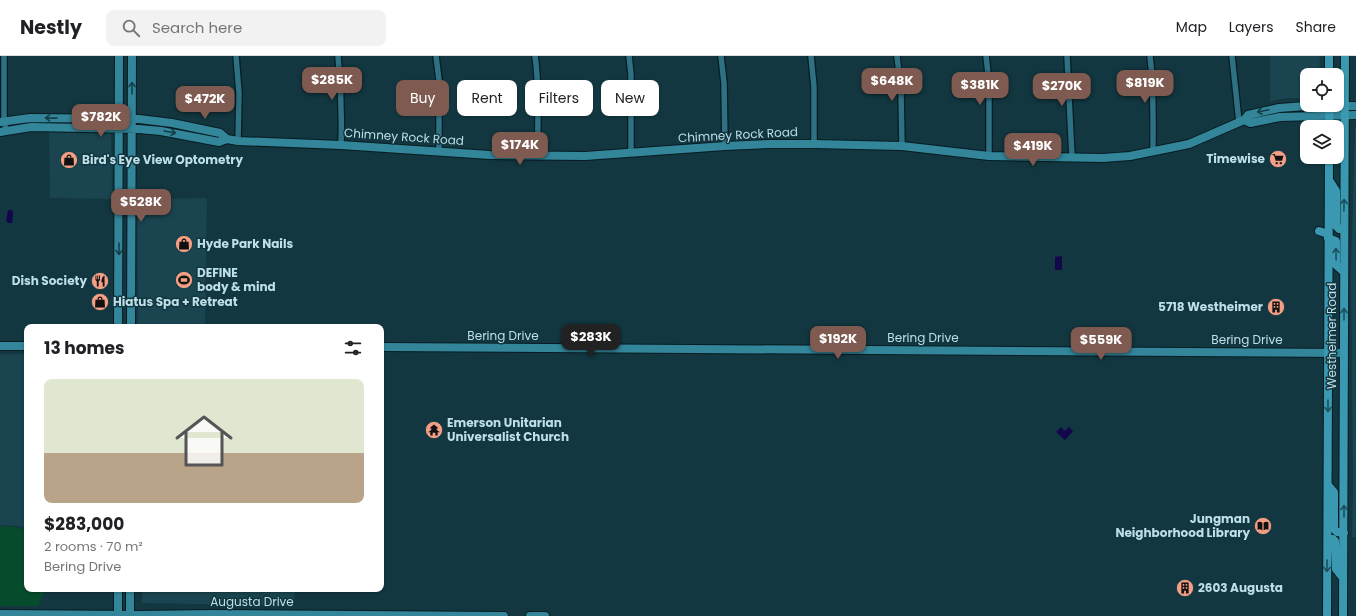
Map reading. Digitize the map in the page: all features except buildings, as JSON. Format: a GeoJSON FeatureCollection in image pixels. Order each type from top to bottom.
{"type":"FeatureCollection","features":[{"type":"Feature","properties":{"kind":"main road"},"geometry":{"type":"LineString","coordinates":[[118,324],[119,56]]}},
{"type":"Feature","properties":{"kind":"main road"},"geometry":{"type":"LineString","coordinates":[[131,324],[132,56]]}},
{"type":"Feature","properties":{"kind":"main road"},"geometry":{"type":"LineString","coordinates":[[1329,56],[1329,68]]}},
{"type":"Feature","properties":{"kind":"main road","name":"Westheimer Road"},"geometry":{"type":"LineString","coordinates":[[1344,616],[1345,56]]}},
{"type":"Feature","properties":{"kind":"main road","name":"Chimney Rock Road"},"geometry":{"type":"LineString","coordinates":[[1345,107],[1356,106]]}},
{"type":"Feature","properties":{"kind":"main road","name":"Chimney Rock Road"},"geometry":{"type":"LineString","coordinates":[[2,122],[30,118],[132,119],[172,123],[220,133],[227,139],[238,141],[341,145],[490,155],[585,156],[725,146],[814,144],[902,146],[989,156],[1103,158],[1130,156],[1189,144],[1242,121],[1250,123],[1280,112],[1300,110]]}},
{"type":"Feature","properties":{"kind":"main road","name":"Chimney Rock Road"},"geometry":{"type":"LineString","coordinates":[[1280,112],[1301,115],[1356,115]]}},
{"type":"Feature","properties":{"kind":"main road"},"geometry":{"type":"LineString","coordinates":[[1330,112],[1330,120]]}},
{"type":"Feature","properties":{"kind":"main road","name":"Chimney Rock Road"},"geometry":{"type":"LineString","coordinates":[[3,131],[31,128],[118,128],[161,130],[219,142],[227,139]]}},
{"type":"Feature","properties":{"kind":"main road","name":"Westheimer Road"},"geometry":{"type":"LineString","coordinates":[[1327,616],[1329,164]]}},
{"type":"Feature","properties":{"kind":"main road"},"geometry":{"type":"LineString","coordinates":[[1329,180],[1336,191],[1336,226],[1339,229],[1344,230]]}},
{"type":"Feature","properties":{"kind":"main road"},"geometry":{"type":"LineString","coordinates":[[1319,231],[1336,241],[1336,265],[1344,272]]}},
{"type":"Feature","properties":{"kind":"main road"},"geometry":{"type":"LineString","coordinates":[[0,346],[24,346]]}},
{"type":"Feature","properties":{"kind":"main road","name":"Bering Drive"},"geometry":{"type":"LineString","coordinates":[[384,347],[1344,353]]}},
{"type":"Feature","properties":{"kind":"main road"},"geometry":{"type":"LineString","coordinates":[[1328,485],[1334,492],[1334,529],[1337,532],[1344,533]]}},
{"type":"Feature","properties":{"kind":"main road"},"geometry":{"type":"LineString","coordinates":[[1328,539],[1333,539],[1335,541],[1336,569],[1343,578]]}},
{"type":"Feature","properties":{"kind":"main road"},"geometry":{"type":"LineString","coordinates":[[118,592],[118,616]]}},
{"type":"Feature","properties":{"kind":"main road"},"geometry":{"type":"LineString","coordinates":[[130,592],[130,616]]}},
{"type":"Feature","properties":{"kind":"main road","name":"Augusta Drive"},"geometry":{"type":"LineString","coordinates":[[0,614],[118,616],[212,614],[504,616]]}},
{"type":"Feature","properties":{"kind":"main road"},"geometry":{"type":"LineString","coordinates":[[530,616],[545,616]]}},
{"type":"Feature","properties":{"kind":"street"},"geometry":{"type":"LineString","coordinates":[[3,131],[4,56]]}},
{"type":"Feature","properties":{"kind":"street"},"geometry":{"type":"LineString","coordinates":[[236,56],[239,93],[238,141]]}},
{"type":"Feature","properties":{"kind":"street"},"geometry":{"type":"LineString","coordinates":[[338,56],[341,106],[341,145]]}},
{"type":"Feature","properties":{"kind":"street"},"geometry":{"type":"LineString","coordinates":[[436,56],[439,80],[439,152]]}},
{"type":"Feature","properties":{"kind":"street"},"geometry":{"type":"LineString","coordinates":[[535,56],[539,94],[537,133],[538,156]]}},
{"type":"Feature","properties":{"kind":"street"},"geometry":{"type":"LineString","coordinates":[[628,56],[630,74],[631,153]]}},
{"type":"Feature","properties":{"kind":"street"},"geometry":{"type":"LineString","coordinates":[[721,56],[724,83],[725,146]]}},
{"type":"Feature","properties":{"kind":"street"},"geometry":{"type":"LineString","coordinates":[[811,56],[814,87],[814,144]]}},
{"type":"Feature","properties":{"kind":"street"},"geometry":{"type":"LineString","coordinates":[[897,56],[901,91],[902,146]]}},
{"type":"Feature","properties":{"kind":"street"},"geometry":{"type":"LineString","coordinates":[[986,56],[989,82],[989,156]]}},
{"type":"Feature","properties":{"kind":"street"},"geometry":{"type":"LineString","coordinates":[[1067,56],[1072,157]]}},
{"type":"Feature","properties":{"kind":"street"},"geometry":{"type":"LineString","coordinates":[[1150,56],[1153,77],[1153,152]]}},
{"type":"Feature","properties":{"kind":"street"},"geometry":{"type":"LineString","coordinates":[[1232,56],[1242,121]]}},
{"type":"Feature","properties":{"kind":"shaded area"},"geometry":{"type":"Polygon","coordinates":[[[1270,56],[1320,56],[1319,68],[1300,68],[1300,98],[1286,98],[1270,102],[1270,56]]]}},
{"type":"Feature","properties":{"kind":"shaded area"},"geometry":{"type":"Polygon","coordinates":[[[1355,128],[1356,537],[1352,537],[1351,276],[1355,128]]]}},
{"type":"Feature","properties":{"kind":"shaded area"},"geometry":{"type":"Polygon","coordinates":[[[49,132],[111,133],[112,199],[50,198],[49,132]]]}},
{"type":"Feature","properties":{"kind":"shaded area"},"geometry":{"type":"Polygon","coordinates":[[[207,198],[205,324],[138,324],[137,199],[207,198]]]}},
{"type":"Feature","properties":{"kind":"shaded area"},"geometry":{"type":"Polygon","coordinates":[[[8,210],[12,210],[13,213],[12,223],[8,223],[6,221],[8,210]]]}},
{"type":"Feature","properties":{"kind":"shaded area"},"geometry":{"type":"Polygon","coordinates":[[[1062,256],[1062,270],[1055,270],[1055,257],[1062,256]]]}},
{"type":"Feature","properties":{"kind":"shaded area"},"geometry":{"type":"Polygon","coordinates":[[[0,354],[24,354],[24,527],[0,525],[0,354]]]}},
{"type":"Feature","properties":{"kind":"shaded area"},"geometry":{"type":"Polygon","coordinates":[[[1061,427],[1065,431],[1069,427],[1073,431],[1065,440],[1056,432],[1061,427]]]}},
{"type":"Feature","properties":{"kind":"shaded area"},"geometry":{"type":"Polygon","coordinates":[[[142,592],[295,592],[294,606],[142,603],[142,592]]]}},
{"type":"Feature","properties":{"kind":"green space"},"geometry":{"type":"Polygon","coordinates":[[[0,526],[24,529],[24,592],[45,592],[38,606],[0,606],[0,526]]]}},
{"type":"Feature","properties":{"kind":"place","name":"Timewise"},"geometry":{"type":"Point","coordinates":[1278,159]}},
{"type":"Feature","properties":{"kind":"place","name":"Bird's Eye View Optometry"},"geometry":{"type":"Point","coordinates":[69,160]}},
{"type":"Feature","properties":{"kind":"place","name":"Hyde Park Nails"},"geometry":{"type":"Point","coordinates":[184,244]}},
{"type":"Feature","properties":{"kind":"place","name":"DEFINE body & mind"},"geometry":{"type":"Point","coordinates":[184,280]}},
{"type":"Feature","properties":{"kind":"place","name":"Dish Society"},"geometry":{"type":"Point","coordinates":[100,281]}},
{"type":"Feature","properties":{"kind":"place","name":"Hiatus Spa + Retreat"},"geometry":{"type":"Point","coordinates":[100,302]}},
{"type":"Feature","properties":{"kind":"place","name":"5718 Westheimer"},"geometry":{"type":"Point","coordinates":[1276,307]}},
{"type":"Feature","properties":{"kind":"place","name":"Emerson Unitarian Universalist Church"},"geometry":{"type":"Point","coordinates":[434,430]}},
{"type":"Feature","properties":{"kind":"place","name":"Jungman Neighborhood Library"},"geometry":{"type":"Point","coordinates":[1263,526]}},
{"type":"Feature","properties":{"kind":"place","name":"2603 Augusta"},"geometry":{"type":"Point","coordinates":[1185,588]}}]}
